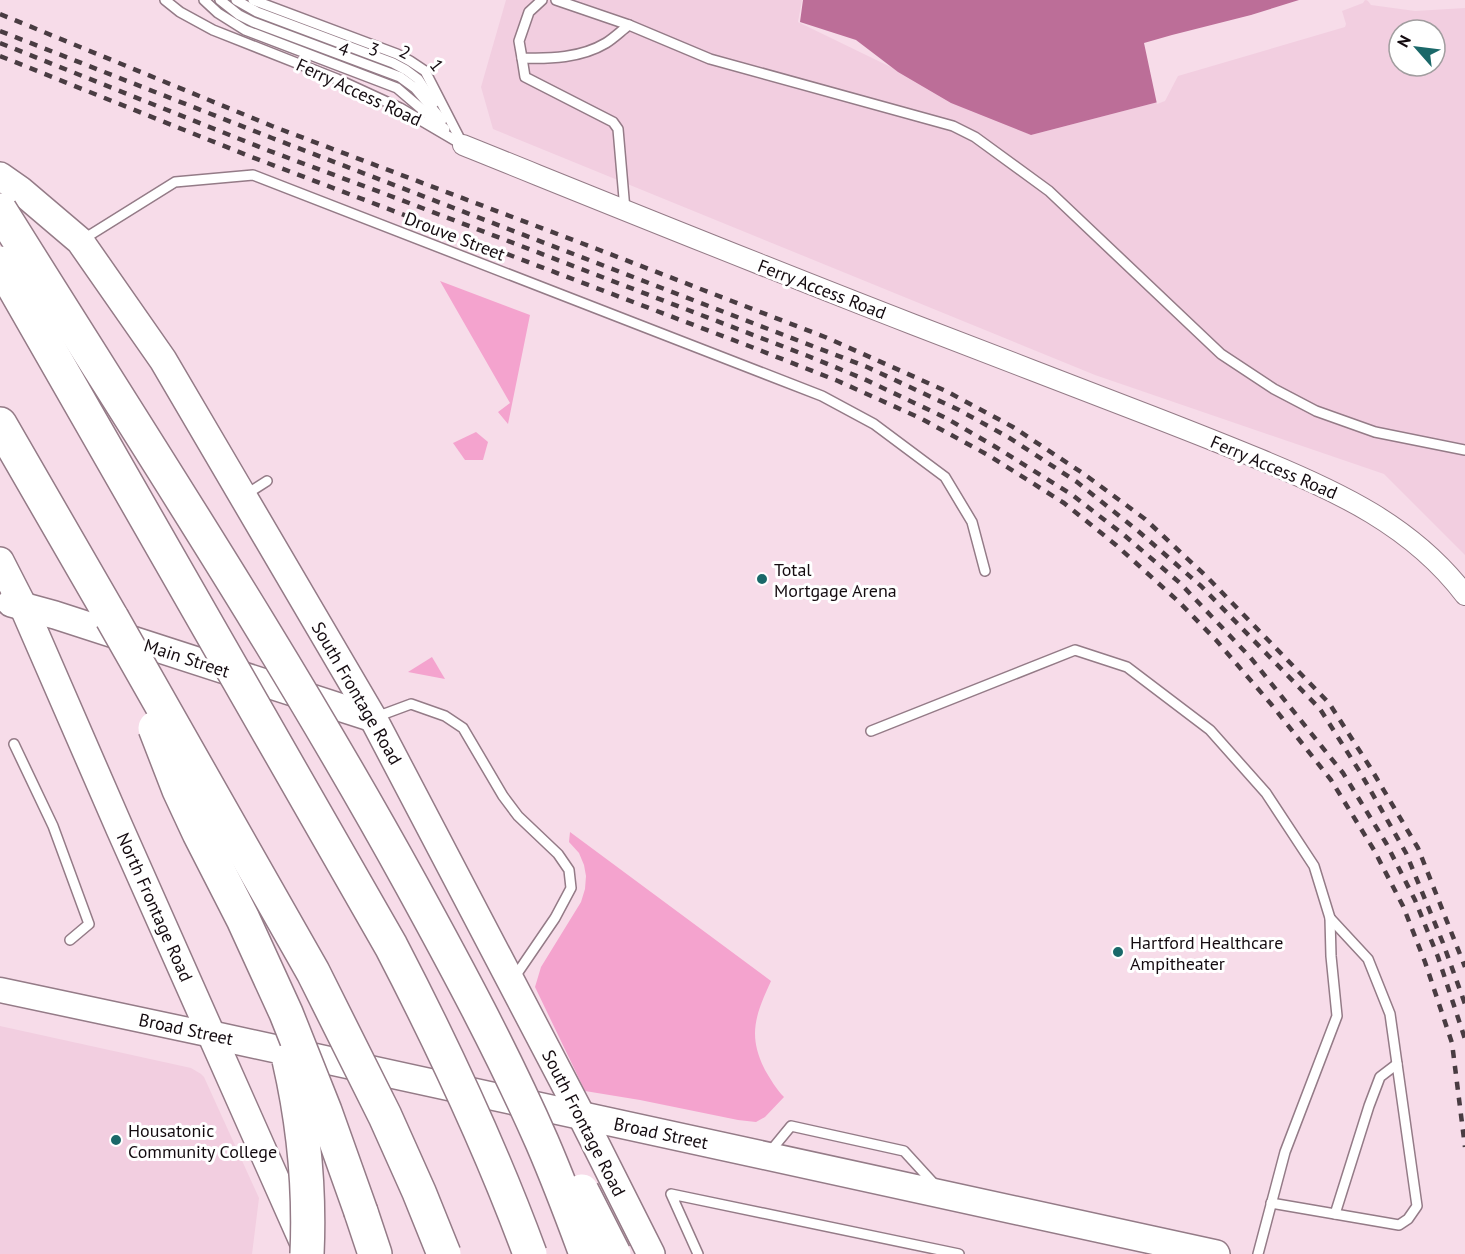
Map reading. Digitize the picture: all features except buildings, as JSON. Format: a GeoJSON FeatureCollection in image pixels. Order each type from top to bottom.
{"type":"FeatureCollection","features":[{"type":"Feature","properties":{"kind":"highway"},"geometry":{"type":"LineString","coordinates":[[0,210],[221,560],[316,716],[567,1162],[614,1254]]}},
{"type":"Feature","properties":{"kind":"highway"},"geometry":{"type":"LineString","coordinates":[[0,262],[391,946],[463,1091],[530,1254]]}},
{"type":"Feature","properties":{"kind":"highway"},"geometry":{"type":"LineString","coordinates":[[0,424],[313,972],[385,1116],[444,1254]]}},
{"type":"Feature","properties":{"kind":"highway"},"geometry":{"type":"LineString","coordinates":[[112,618],[179,790],[243,919],[306,1060],[375,1254]]}},
{"type":"Feature","properties":{"kind":"highway"},"geometry":{"type":"LineString","coordinates":[[243,919],[279,1024],[295,1085],[307,1178],[308,1254]]}},
{"type":"Feature","properties":{"kind":"highway"},"geometry":{"type":"LineString","coordinates":[[473,998],[543,1143],[586,1254]]}},
{"type":"Feature","properties":{"kind":"main road","name":"South Frontage Road"},"geometry":{"type":"LineString","coordinates":[[0,176],[80,241],[163,360],[373,718],[581,1115],[651,1254]]}},
{"type":"Feature","properties":{"kind":"main road","name":"North Frontage Road"},"geometry":{"type":"LineString","coordinates":[[0,561],[11,603],[115,818],[308,1254]]}},
{"type":"Feature","properties":{"kind":"main road","name":"Main Street"},"geometry":{"type":"LineString","coordinates":[[11,603],[373,718]]}},
{"type":"Feature","properties":{"kind":"main road","name":"Broad Street"},"geometry":{"type":"LineString","coordinates":[[212,1035],[944,1195],[1141,1246],[1216,1254]]}},
{"type":"Feature","properties":{"kind":"street","name":"Ferry Access Road"},"geometry":{"type":"LineString","coordinates":[[463,145],[791,278],[1206,437],[1310,480],[1377,515],[1416,544],[1465,595]]}},
{"type":"Feature","properties":{"kind":"street","name":"Broad Street"},"geometry":{"type":"LineString","coordinates":[[0,990],[212,1035]]}},
{"type":"Feature","properties":{"kind":"lane","name":"Ferry Access Road"},"geometry":{"type":"LineString","coordinates":[[165,0],[180,12],[213,30],[338,80],[400,108],[463,145]]}},
{"type":"Feature","properties":{"kind":"lane","name":"4"},"geometry":{"type":"LineString","coordinates":[[204,0],[218,14],[245,30],[397,88],[463,145]]}},
{"type":"Feature","properties":{"kind":"lane","name":"3"},"geometry":{"type":"LineString","coordinates":[[220,0],[239,15],[253,22],[400,77],[415,88],[463,145]]}},
{"type":"Feature","properties":{"kind":"lane","name":"2"},"geometry":{"type":"LineString","coordinates":[[236,0],[257,12],[393,63],[406,70],[418,79],[463,145]]}},
{"type":"Feature","properties":{"kind":"lane","name":"1"},"geometry":{"type":"LineString","coordinates":[[253,0],[398,54],[417,65],[425,71],[463,145]]}},
{"type":"Feature","properties":{"kind":"lane"},"geometry":{"type":"LineString","coordinates":[[542,0],[529,12],[519,41],[525,77],[613,122],[618,129],[626,211]]}},
{"type":"Feature","properties":{"kind":"lane"},"geometry":{"type":"LineString","coordinates":[[556,0],[629,25],[710,58],[953,126],[975,137],[1049,191],[1221,354],[1274,389],[1316,411],[1375,432],[1465,450]]}},
{"type":"Feature","properties":{"kind":"lane"},"geometry":{"type":"LineString","coordinates":[[522,58],[550,59],[578,54],[604,44],[629,25]]}},
{"type":"Feature","properties":{"kind":"lane","name":"Drouve Street"},"geometry":{"type":"LineString","coordinates":[[80,241],[176,182],[253,176],[822,396],[874,424],[945,477],[972,522],[986,572]]}},
{"type":"Feature","properties":{"kind":"lane"},"geometry":{"type":"LineString","coordinates":[[243,496],[267,481]]}},
{"type":"Feature","properties":{"kind":"lane"},"geometry":{"type":"LineString","coordinates":[[871,731],[1075,650],[1127,667],[1210,730],[1266,793],[1314,866],[1330,918],[1337,1016],[1285,1152],[1258,1254]]}},
{"type":"Feature","properties":{"kind":"lane"},"geometry":{"type":"LineString","coordinates":[[373,718],[411,704],[445,716],[463,728],[503,796],[518,816],[558,854],[569,870],[571,888],[561,908],[511,982]]}},
{"type":"Feature","properties":{"kind":"lane"},"geometry":{"type":"LineString","coordinates":[[14,744],[53,826],[89,924],[70,940]]}},
{"type":"Feature","properties":{"kind":"lane"},"geometry":{"type":"LineString","coordinates":[[1272,1203],[1399,1225],[1408,1219],[1417,1206],[1390,1014],[1368,959],[1330,918]]}},
{"type":"Feature","properties":{"kind":"lane"},"geometry":{"type":"LineString","coordinates":[[1335,1214],[1380,1077],[1397,1064]]}},
{"type":"Feature","properties":{"kind":"lane"},"geometry":{"type":"LineString","coordinates":[[698,1254],[671,1194],[959,1254]]}},
{"type":"Feature","properties":{"kind":"shaded area"},"geometry":{"type":"Polygon","coordinates":[[[506,0],[802,0],[798,22],[1031,135],[1162,101],[1176,73],[1362,0],[1465,5],[1465,555],[1384,474],[1095,375],[493,129],[481,87],[506,0]]]}},
{"type":"Feature","properties":{"kind":"shaded area"},"geometry":{"type":"Polygon","coordinates":[[[803,0],[1362,0],[1176,73],[1162,101],[1031,135],[951,103],[898,72],[856,40],[800,22],[803,0]]]}},
{"type":"Feature","properties":{"kind":"shaded area"},"geometry":{"type":"Polygon","coordinates":[[[440,281],[530,315],[508,424],[498,412],[510,403],[440,281]]]}},
{"type":"Feature","properties":{"kind":"shaded area"},"geometry":{"type":"Polygon","coordinates":[[[476,432],[488,442],[483,460],[465,460],[453,443],[476,432]]]}},
{"type":"Feature","properties":{"kind":"shaded area"},"geometry":{"type":"Polygon","coordinates":[[[432,657],[445,679],[408,672],[432,657]]]}},
{"type":"Feature","properties":{"kind":"shaded area"},"geometry":{"type":"Polygon","coordinates":[[[570,832],[771,981],[758,1014],[756,1046],[765,1070],[784,1097],[765,1117],[756,1122],[738,1120],[585,1091],[535,987],[541,967],[581,902],[585,889],[584,865],[579,853],[569,842],[570,832]]]}},
{"type":"Feature","properties":{"kind":"shaded area","name":"Housatonic Community College"},"geometry":{"type":"Polygon","coordinates":[[[0,1026],[191,1068],[201,1074],[259,1198],[252,1254],[0,1254],[0,1026]]]}},
{"type":"Feature","properties":{"kind":"pier"},"geometry":{"type":"Polygon","coordinates":[[[1299,0],[1365,0],[1363,3],[1342,11],[1345,27],[1178,76],[1165,101],[1157,104],[1144,43],[1299,0]]]}},
{"type":"Feature","properties":{"kind":"pier"},"geometry":{"type":"Polygon","coordinates":[[[1367,0],[1465,0],[1465,8],[1415,11],[1371,5],[1367,0]]]}},
{"type":"Feature","properties":{"kind":"railway"},"geometry":{"type":"LineString","coordinates":[[0,14],[272,126],[825,337],[946,391],[1013,427],[1084,474],[1145,519],[1207,577],[1329,703],[1418,848],[1465,967]]}},
{"type":"Feature","properties":{"kind":"railway"},"geometry":{"type":"LineString","coordinates":[[0,31],[867,367],[959,410],[1008,437],[1077,482],[1201,586],[1320,709],[1360,772],[1406,853],[1465,1004]]}},
{"type":"Feature","properties":{"kind":"railway"},"geometry":{"type":"LineString","coordinates":[[0,43],[267,150],[864,379],[946,418],[1071,494],[1180,583],[1250,657],[1343,773],[1386,843],[1415,900],[1438,957],[1465,1039]]}},
{"type":"Feature","properties":{"kind":"railway"},"geometry":{"type":"LineString","coordinates":[[0,56],[249,156],[838,381],[920,418],[988,455],[1064,503],[1116,545],[1178,601],[1216,640],[1271,704],[1331,780],[1374,850],[1403,906],[1425,962],[1452,1043],[1465,1147]]}},
{"type":"Feature","properties":{"kind":"place","name":"Total Mortgage Arena"},"geometry":{"type":"Point","coordinates":[762,579]}},
{"type":"Feature","properties":{"kind":"place","name":"Hartford Healthcare Ampitheater"},"geometry":{"type":"Point","coordinates":[1118,952]}},
{"type":"Feature","properties":{"kind":"place","name":"Housatonic Community College"},"geometry":{"type":"Point","coordinates":[116,1140]}}]}
